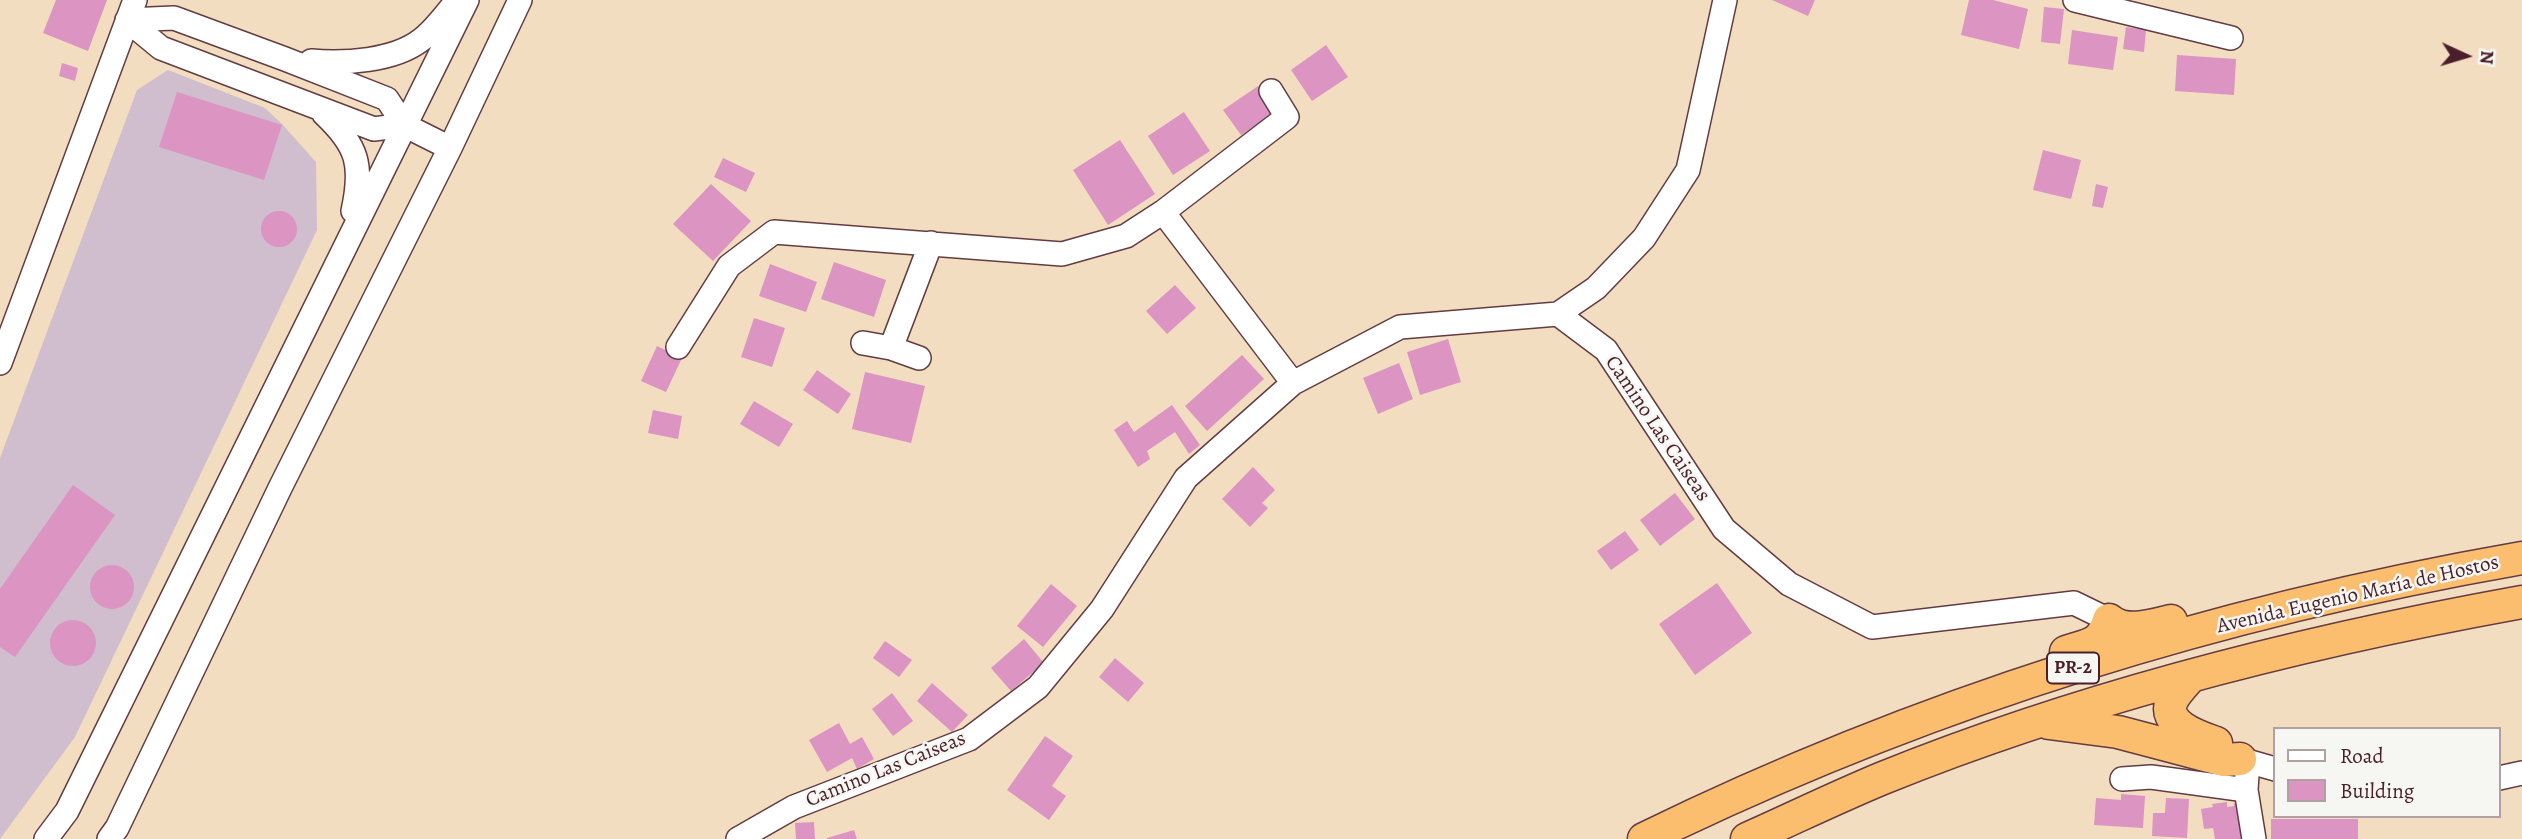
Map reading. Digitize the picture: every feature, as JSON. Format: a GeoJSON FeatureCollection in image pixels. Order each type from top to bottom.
{"type":"FeatureCollection","features":[{"type":"Feature","properties":{"kind":"highway","name":"Avenida Eugenio María de Hostos"},"geometry":{"type":"LineString","coordinates":[[1644,839],[1728,798],[1898,727],[2137,648],[2290,605],[2522,558]]}},
{"type":"Feature","properties":{"kind":"highway","name":"Avenida Eugenio María de Hostos"},"geometry":{"type":"LineString","coordinates":[[1747,839],[1883,778],[2121,695],[2361,633],[2522,602]]}},
{"type":"Feature","properties":{"kind":"highway"},"geometry":{"type":"LineString","coordinates":[[1977,700],[2003,675],[2097,642],[2109,620],[2117,626],[2141,628],[2215,611],[2290,605]]}},
{"type":"Feature","properties":{"kind":"highway"},"geometry":{"type":"LineString","coordinates":[[2190,677],[2171,705],[2171,715],[2177,724],[2244,760]]}},
{"type":"Feature","properties":{"kind":"highway"},"geometry":{"type":"LineString","coordinates":[[2040,722],[2118,732],[2224,760],[2244,760]]}},
{"type":"Feature","properties":{"kind":"street"},"geometry":{"type":"LineString","coordinates":[[285,59],[341,64],[384,57],[421,41],[458,0]]}},
{"type":"Feature","properties":{"kind":"street"},"geometry":{"type":"LineString","coordinates":[[46,839],[67,811],[467,0]]}},
{"type":"Feature","properties":{"kind":"street"},"geometry":{"type":"LineString","coordinates":[[109,839],[117,828],[280,488],[450,148],[520,0]]}},
{"type":"Feature","properties":{"kind":"street"},"geometry":{"type":"LineString","coordinates":[[1558,314],[1596,288],[1644,238],[1688,170],[1725,0]]}},
{"type":"Feature","properties":{"kind":"street"},"geometry":{"type":"LineString","coordinates":[[2075,0],[2231,38]]}},
{"type":"Feature","properties":{"kind":"street"},"geometry":{"type":"LineString","coordinates":[[131,10],[173,18],[387,99],[404,125],[450,148]]}},
{"type":"Feature","properties":{"kind":"street"},"geometry":{"type":"LineString","coordinates":[[131,10],[161,48],[374,128],[404,125]]}},
{"type":"Feature","properties":{"kind":"street"},"geometry":{"type":"LineString","coordinates":[[0,363],[131,10]]}},
{"type":"Feature","properties":{"kind":"street"},"geometry":{"type":"LineString","coordinates":[[678,347],[729,266],[775,232],[1062,254],[1126,236],[1163,212],[1287,117],[1271,91]]}},
{"type":"Feature","properties":{"kind":"street"},"geometry":{"type":"LineString","coordinates":[[314,104],[344,132],[355,154],[359,184],[347,241]]}},
{"type":"Feature","properties":{"kind":"street"},"geometry":{"type":"LineString","coordinates":[[1163,212],[1293,383]]}},
{"type":"Feature","properties":{"kind":"street"},"geometry":{"type":"LineString","coordinates":[[891,348],[931,243]]}},
{"type":"Feature","properties":{"kind":"street","name":"Camino Las Caiseas"},"geometry":{"type":"LineString","coordinates":[[738,839],[794,807],[969,739],[1038,687],[1102,609],[1186,478],[1293,383],[1400,327],[1558,314],[1606,350],[1724,529],[1789,584],[1872,627],[2074,603],[2109,620]]}},
{"type":"Feature","properties":{"kind":"street"},"geometry":{"type":"LineString","coordinates":[[863,343],[891,348],[919,358]]}},
{"type":"Feature","properties":{"kind":"street"},"geometry":{"type":"LineString","coordinates":[[2254,839],[2244,760],[2274,769]]}},
{"type":"Feature","properties":{"kind":"street"},"geometry":{"type":"LineString","coordinates":[[2501,778],[2522,774]]}},
{"type":"Feature","properties":{"kind":"street"},"geometry":{"type":"LineString","coordinates":[[2122,779],[2151,777],[2246,790]]}},
{"type":"Feature","properties":{"kind":"shaded area"},"geometry":{"type":"Polygon","coordinates":[[[168,70],[265,108],[282,124],[316,162],[317,230],[75,737],[0,839],[0,458],[137,90],[168,70]]]}},
{"type":"Feature","properties":{"kind":"building"},"geometry":{"type":"Polygon","coordinates":[[[56,0],[107,0],[88,51],[43,33],[56,0]]]}},
{"type":"Feature","properties":{"kind":"building"},"geometry":{"type":"Polygon","coordinates":[[[1772,0],[1815,0],[1808,16],[1772,0]]]}},
{"type":"Feature","properties":{"kind":"building"},"geometry":{"type":"Polygon","coordinates":[[[1969,0],[1993,0],[2028,9],[2019,49],[1961,35],[1969,0]]]}},
{"type":"Feature","properties":{"kind":"building"},"geometry":{"type":"Polygon","coordinates":[[[2044,7],[2064,9],[2060,44],[2041,42],[2044,7]]]}},
{"type":"Feature","properties":{"kind":"building"},"geometry":{"type":"Polygon","coordinates":[[[2126,27],[2146,30],[2144,52],[2123,49],[2126,27]]]}},
{"type":"Feature","properties":{"kind":"building"},"geometry":{"type":"Polygon","coordinates":[[[2072,30],[2118,37],[2113,70],[2068,64],[2072,30]]]}},
{"type":"Feature","properties":{"kind":"building"},"geometry":{"type":"Polygon","coordinates":[[[1326,45],[1348,77],[1312,101],[1291,70],[1326,45]]]}},
{"type":"Feature","properties":{"kind":"building"},"geometry":{"type":"Polygon","coordinates":[[[2177,55],[2236,59],[2234,95],[2175,91],[2177,55]]]}},
{"type":"Feature","properties":{"kind":"building"},"geometry":{"type":"Polygon","coordinates":[[[62,63],[78,68],[75,81],[59,76],[62,63]]]}},
{"type":"Feature","properties":{"kind":"building"},"geometry":{"type":"Polygon","coordinates":[[[1258,86],[1276,112],[1241,135],[1223,110],[1258,86]]]}},
{"type":"Feature","properties":{"kind":"building"},"geometry":{"type":"Polygon","coordinates":[[[177,92],[282,125],[264,180],[159,147],[177,92]]]}},
{"type":"Feature","properties":{"kind":"building"},"geometry":{"type":"Polygon","coordinates":[[[1184,112],[1210,151],[1173,175],[1148,136],[1184,112]]]}},
{"type":"Feature","properties":{"kind":"building"},"geometry":{"type":"Polygon","coordinates":[[[1120,140],[1155,194],[1108,225],[1073,170],[1120,140]]]}},
{"type":"Feature","properties":{"kind":"building"},"geometry":{"type":"Polygon","coordinates":[[[2043,150],[2081,160],[2071,199],[2033,190],[2043,150]]]}},
{"type":"Feature","properties":{"kind":"building"},"geometry":{"type":"Polygon","coordinates":[[[723,158],[755,173],[746,192],[714,177],[723,158]]]}},
{"type":"Feature","properties":{"kind":"building"},"geometry":{"type":"Polygon","coordinates":[[[711,184],[751,221],[713,261],[673,224],[711,184]]]}},
{"type":"Feature","properties":{"kind":"building"},"geometry":{"type":"Polygon","coordinates":[[[2096,184],[2108,187],[2103,208],[2092,206],[2096,184]]]}},
{"type":"Feature","properties":{"kind":"building"},"geometry":{"type":"Polygon","coordinates":[[[279,211],[292,216],[297,229],[292,242],[279,247],[266,242],[261,229],[266,216],[279,211]]]}},
{"type":"Feature","properties":{"kind":"building"},"geometry":{"type":"Polygon","coordinates":[[[834,262],[886,280],[874,317],[821,299],[834,262]]]}},
{"type":"Feature","properties":{"kind":"building"},"geometry":{"type":"Polygon","coordinates":[[[770,264],[817,282],[806,312],[759,296],[770,264]]]}},
{"type":"Feature","properties":{"kind":"building"},"geometry":{"type":"Polygon","coordinates":[[[1175,285],[1196,308],[1167,334],[1146,311],[1175,285]]]}},
{"type":"Feature","properties":{"kind":"building"},"geometry":{"type":"Polygon","coordinates":[[[754,318],[785,328],[772,367],[741,357],[754,318]]]}},
{"type":"Feature","properties":{"kind":"building"},"geometry":{"type":"Polygon","coordinates":[[[1448,339],[1461,382],[1420,395],[1407,352],[1448,339]]]}},
{"type":"Feature","properties":{"kind":"building"},"geometry":{"type":"Polygon","coordinates":[[[657,346],[682,358],[666,392],[641,381],[657,346]]]}},
{"type":"Feature","properties":{"kind":"building"},"geometry":{"type":"Polygon","coordinates":[[[1242,355],[1264,379],[1207,431],[1185,406],[1242,355]]]}},
{"type":"Feature","properties":{"kind":"building"},"geometry":{"type":"Polygon","coordinates":[[[1399,363],[1413,399],[1378,414],[1363,378],[1399,363]]]}},
{"type":"Feature","properties":{"kind":"building"},"geometry":{"type":"Polygon","coordinates":[[[817,370],[851,394],[838,414],[803,390],[817,370]]]}},
{"type":"Feature","properties":{"kind":"building"},"geometry":{"type":"Polygon","coordinates":[[[865,372],[925,386],[911,443],[852,429],[865,372]]]}},
{"type":"Feature","properties":{"kind":"building"},"geometry":{"type":"Polygon","coordinates":[[[754,401],[793,424],[779,447],[740,424],[754,401]]]}},
{"type":"Feature","properties":{"kind":"building"},"geometry":{"type":"Polygon","coordinates":[[[1172,405],[1200,445],[1189,454],[1175,432],[1147,451],[1150,459],[1138,467],[1114,430],[1127,421],[1134,432],[1172,405]]]}},
{"type":"Feature","properties":{"kind":"building"},"geometry":{"type":"Polygon","coordinates":[[[653,410],[682,416],[678,439],[648,433],[653,410]]]}},
{"type":"Feature","properties":{"kind":"building"},"geometry":{"type":"Polygon","coordinates":[[[1253,467],[1275,490],[1262,503],[1268,508],[1250,527],[1222,499],[1253,467]]]}},
{"type":"Feature","properties":{"kind":"building"},"geometry":{"type":"Polygon","coordinates":[[[73,485],[115,515],[15,657],[0,647],[0,589],[73,485]]]}},
{"type":"Feature","properties":{"kind":"building"},"geometry":{"type":"Polygon","coordinates":[[[1675,493],[1695,519],[1660,546],[1640,520],[1675,493]]]}},
{"type":"Feature","properties":{"kind":"building"},"geometry":{"type":"Polygon","coordinates":[[[1625,531],[1639,550],[1611,570],[1597,551],[1625,531]]]}},
{"type":"Feature","properties":{"kind":"building"},"geometry":{"type":"Polygon","coordinates":[[[112,565],[128,571],[134,587],[128,603],[112,609],[96,603],[90,587],[96,571],[112,565]]]}},
{"type":"Feature","properties":{"kind":"building"},"geometry":{"type":"Polygon","coordinates":[[[1717,583],[1752,633],[1695,675],[1659,624],[1717,583]]]}},
{"type":"Feature","properties":{"kind":"building"},"geometry":{"type":"Polygon","coordinates":[[[1051,584],[1077,606],[1043,647],[1017,626],[1051,584]]]}},
{"type":"Feature","properties":{"kind":"building"},"geometry":{"type":"Polygon","coordinates":[[[73,620],[89,627],[96,643],[89,659],[73,666],[57,659],[50,643],[57,627],[73,620]]]}},
{"type":"Feature","properties":{"kind":"building"},"geometry":{"type":"Polygon","coordinates":[[[1024,639],[1044,663],[1011,691],[991,668],[1024,639]]]}},
{"type":"Feature","properties":{"kind":"building"},"geometry":{"type":"Polygon","coordinates":[[[885,641],[912,660],[899,677],[873,658],[885,641]]]}},
{"type":"Feature","properties":{"kind":"building"},"geometry":{"type":"Polygon","coordinates":[[[1115,658],[1144,683],[1128,702],[1099,677],[1115,658]]]}},
{"type":"Feature","properties":{"kind":"building"},"geometry":{"type":"Polygon","coordinates":[[[932,683],[968,715],[952,732],[917,701],[932,683]]]}},
{"type":"Feature","properties":{"kind":"building"},"geometry":{"type":"Polygon","coordinates":[[[892,693],[913,721],[893,736],[872,709],[892,693]]]}},
{"type":"Feature","properties":{"kind":"building"},"geometry":{"type":"Polygon","coordinates":[[[839,723],[850,744],[862,737],[874,759],[857,769],[852,758],[827,772],[809,740],[839,723]]]}},
{"type":"Feature","properties":{"kind":"building"},"geometry":{"type":"Polygon","coordinates":[[[1045,736],[1073,756],[1052,786],[1066,796],[1049,820],[1007,790],[1045,736]]]}},
{"type":"Feature","properties":{"kind":"building"},"geometry":{"type":"Polygon","coordinates":[[[2121,794],[2145,796],[2143,828],[2094,825],[2096,798],[2121,800],[2121,794]]]}},
{"type":"Feature","properties":{"kind":"building"},"geometry":{"type":"Polygon","coordinates":[[[2166,798],[2189,799],[2187,838],[2152,836],[2153,813],[2165,813],[2166,798]]]}},
{"type":"Feature","properties":{"kind":"building"},"geometry":{"type":"Polygon","coordinates":[[[2227,802],[2227,807],[2239,803],[2243,839],[2215,839],[2213,828],[2204,829],[2201,809],[2227,802]]]}},
{"type":"Feature","properties":{"kind":"building"},"geometry":{"type":"Polygon","coordinates":[[[2271,819],[2358,819],[2358,839],[2271,839],[2271,819]]]}},
{"type":"Feature","properties":{"kind":"building"},"geometry":{"type":"Polygon","coordinates":[[[814,822],[815,839],[796,839],[795,823],[814,822]]]}},
{"type":"Feature","properties":{"kind":"building"},"geometry":{"type":"Polygon","coordinates":[[[854,830],[857,839],[827,839],[827,838],[854,830]]]}}]}
